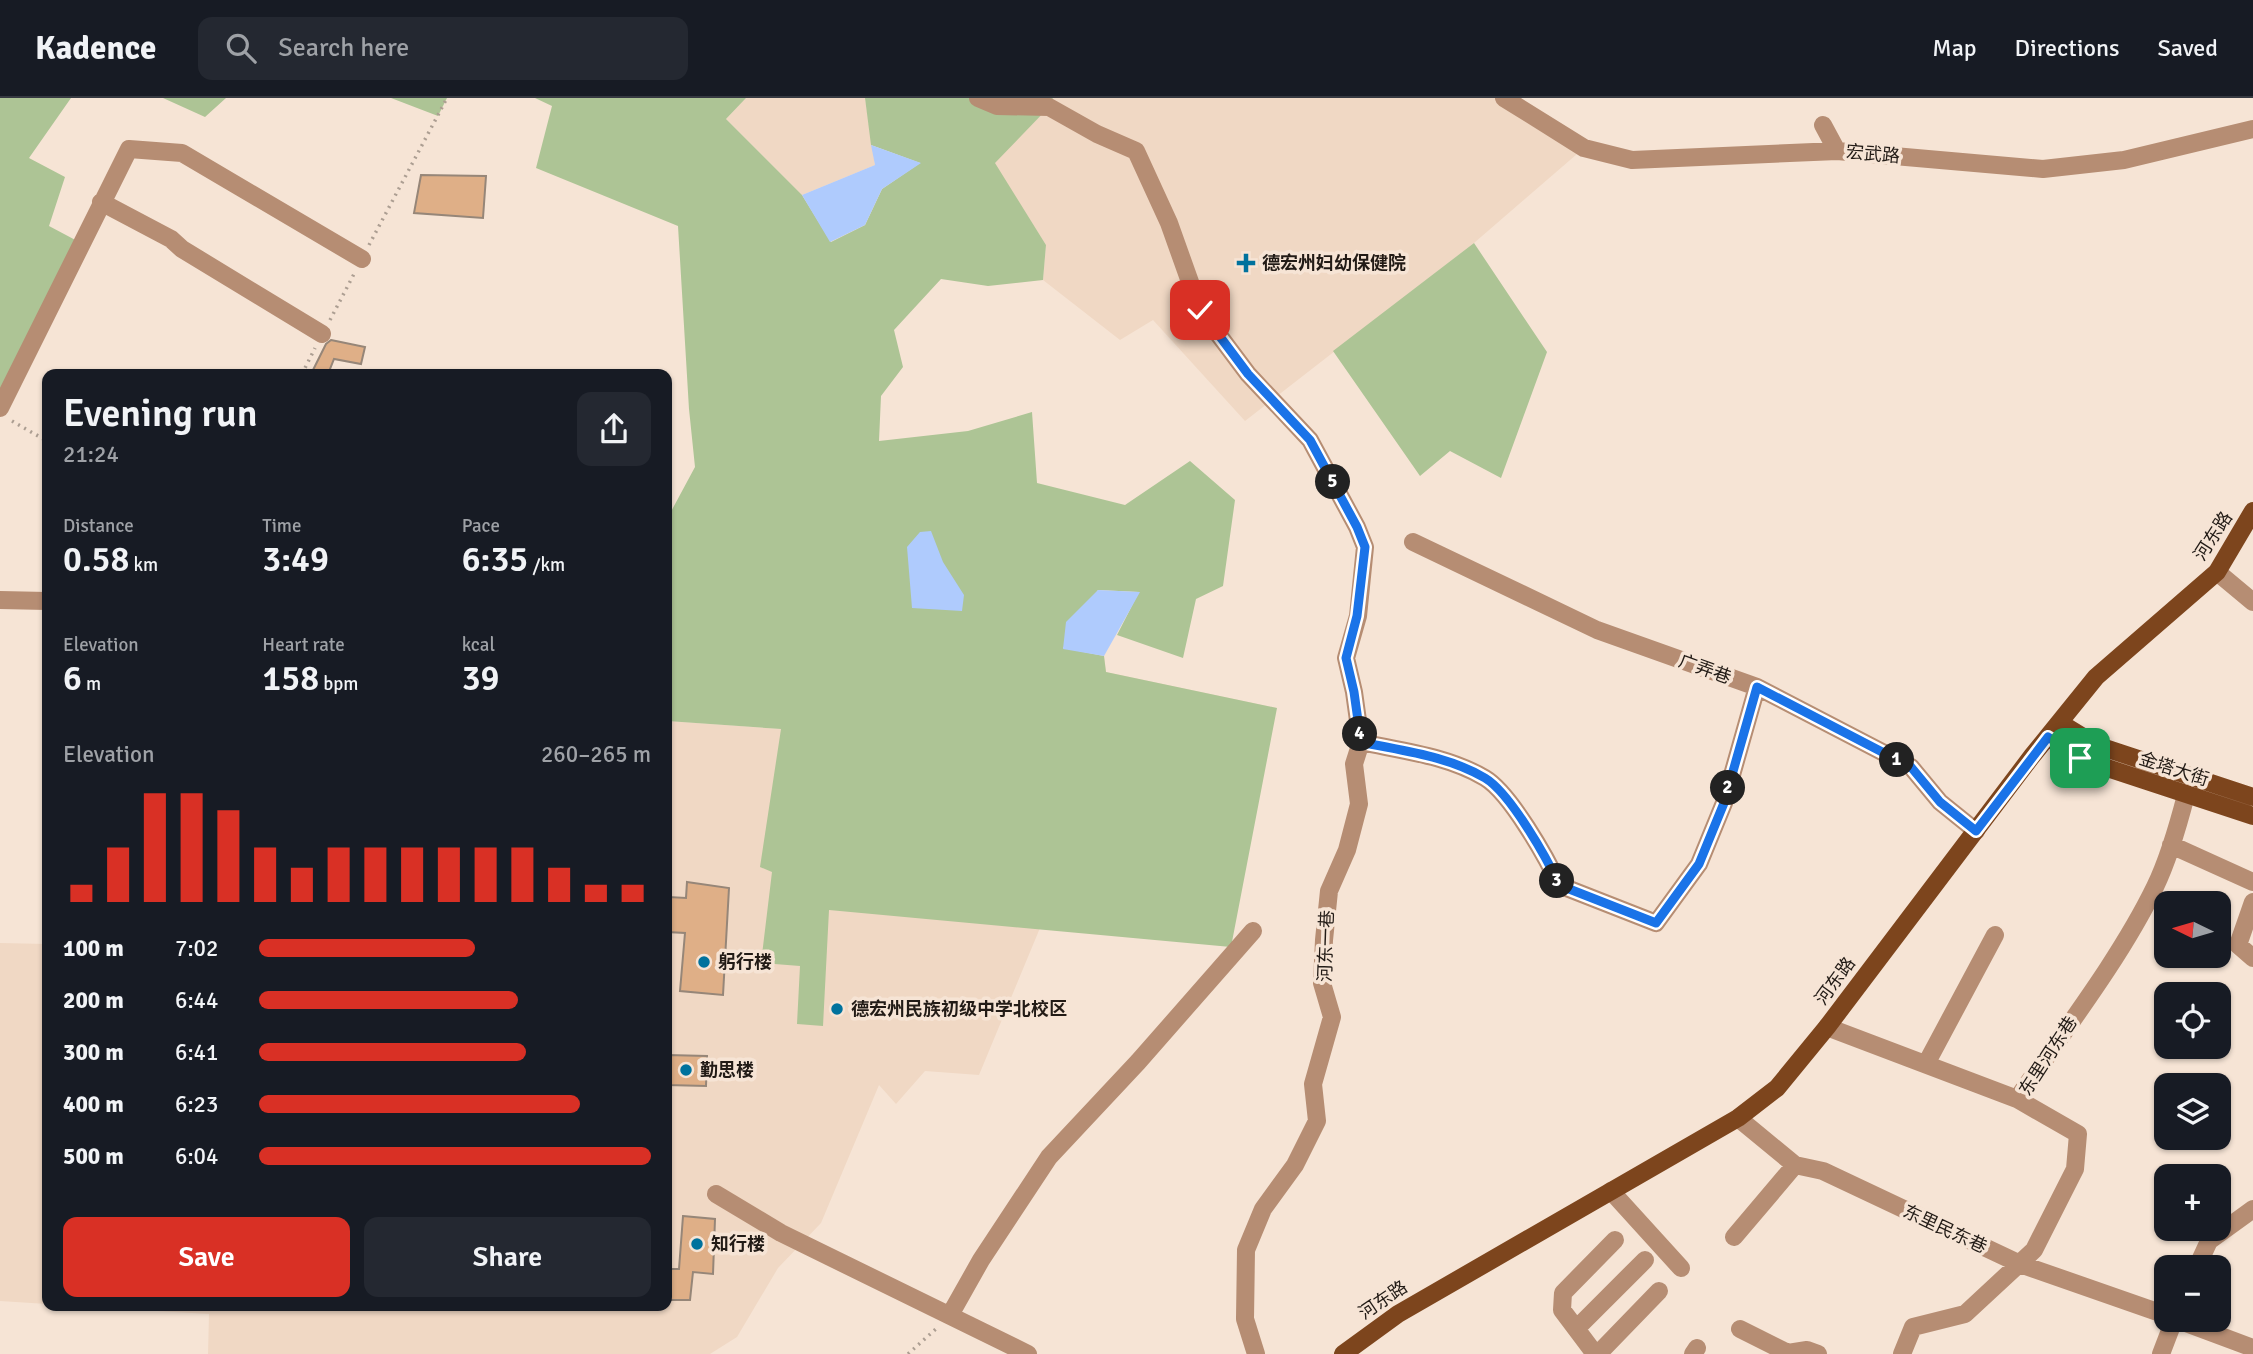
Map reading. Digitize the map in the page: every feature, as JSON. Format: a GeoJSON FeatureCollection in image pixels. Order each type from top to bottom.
{"type":"FeatureCollection","features":[{"type":"Feature","properties":{"kind":"main road","name":"河东路"},"geometry":{"type":"LineString","coordinates":[[1343,1354],[1398,1314],[1738,1118],[1777,1088],[2096,677],[2217,572],[2253,511]]}},
{"type":"Feature","properties":{"kind":"main road","name":"金塔大街"},"geometry":{"type":"LineString","coordinates":[[2054,730],[2065,749],[2089,762],[2253,816]]}},
{"type":"Feature","properties":{"kind":"main road","name":"金塔大街"},"geometry":{"type":"LineString","coordinates":[[2054,730],[2253,797]]}},
{"type":"Feature","properties":{"kind":"street","name":"河东一巷"},"geometry":{"type":"LineString","coordinates":[[978,98],[997,106],[1049,107],[1097,134],[1136,151],[1169,223],[1200,310],[1248,374],[1310,440],[1365,547],[1357,616],[1346,658],[1361,742],[1354,764],[1359,804],[1347,850],[1329,891],[1322,983],[1332,1017],[1313,1084],[1317,1121],[1295,1165],[1263,1209],[1246,1250],[1245,1319],[1256,1354]]}},
{"type":"Feature","properties":{"kind":"street","name":"宏武路"},"geometry":{"type":"LineString","coordinates":[[1504,98],[1584,148],[1632,160],[1837,151],[2043,169],[2124,160],[2253,129]]}},
{"type":"Feature","properties":{"kind":"street"},"geometry":{"type":"LineString","coordinates":[[1822,125],[1837,151]]}},
{"type":"Feature","properties":{"kind":"street"},"geometry":{"type":"LineString","coordinates":[[4,413],[101,202],[130,149],[182,153],[362,259]]}},
{"type":"Feature","properties":{"kind":"street"},"geometry":{"type":"LineString","coordinates":[[101,202],[171,239],[182,249],[323,334]]}},
{"type":"Feature","properties":{"kind":"street","name":"广弄巷"},"geometry":{"type":"LineString","coordinates":[[1413,542],[1597,630],[1757,687],[1911,767],[1940,802],[1976,831]]}},
{"type":"Feature","properties":{"kind":"street"},"geometry":{"type":"LineString","coordinates":[[2217,572],[2253,602]]}},
{"type":"Feature","properties":{"kind":"street"},"geometry":{"type":"LineString","coordinates":[[0,600],[42,601]]}},
{"type":"Feature","properties":{"kind":"street"},"geometry":{"type":"LineString","coordinates":[[1361,742],[1440,759],[1488,779],[1516,812],[1548,860],[1559,885],[1656,923],[1699,864],[1724,803],[1757,687]]}},
{"type":"Feature","properties":{"kind":"street","name":"东里河东巷"},"geometry":{"type":"LineString","coordinates":[[1902,1354],[1913,1327],[1965,1314],[2034,1250],[2075,1169],[2078,1134],[2017,1099],[2126,938],[2156,886],[2186,795]]}},
{"type":"Feature","properties":{"kind":"street"},"geometry":{"type":"LineString","coordinates":[[2171,845],[2253,882]]}},
{"type":"Feature","properties":{"kind":"street"},"geometry":{"type":"LineString","coordinates":[[2253,901],[2238,945],[2253,958]]}},
{"type":"Feature","properties":{"kind":"street"},"geometry":{"type":"LineString","coordinates":[[950,1315],[981,1260],[1049,1157],[1129,1072],[1253,930]]}},
{"type":"Feature","properties":{"kind":"street"},"geometry":{"type":"LineString","coordinates":[[1926,1064],[1996,935]]}},
{"type":"Feature","properties":{"kind":"street"},"geometry":{"type":"LineString","coordinates":[[1827,1027],[2017,1099]]}},
{"type":"Feature","properties":{"kind":"street","name":"东里民东巷"},"geometry":{"type":"LineString","coordinates":[[1738,1118],[1795,1165],[1823,1171],[2020,1264],[2154,1311]]}},
{"type":"Feature","properties":{"kind":"street"},"geometry":{"type":"LineString","coordinates":[[1734,1237],[1795,1165]]}},
{"type":"Feature","properties":{"kind":"street"},"geometry":{"type":"LineString","coordinates":[[1611,1191],[1681,1268]]}},
{"type":"Feature","properties":{"kind":"street"},"geometry":{"type":"LineString","coordinates":[[716,1194],[782,1233],[1028,1354]]}},
{"type":"Feature","properties":{"kind":"street"},"geometry":{"type":"LineString","coordinates":[[2203,1255],[2209,1241],[2253,1209]]}},
{"type":"Feature","properties":{"kind":"street"},"geometry":{"type":"LineString","coordinates":[[1615,1240],[1563,1293],[1562,1310],[1596,1354],[1659,1291]]}},
{"type":"Feature","properties":{"kind":"street"},"geometry":{"type":"LineString","coordinates":[[1576,1329],[1645,1260]]}},
{"type":"Feature","properties":{"kind":"street"},"geometry":{"type":"LineString","coordinates":[[1740,1329],[1788,1353],[1807,1350],[1818,1354]]}},
{"type":"Feature","properties":{"kind":"street"},"geometry":{"type":"LineString","coordinates":[[2161,1354],[2171,1332]]}},
{"type":"Feature","properties":{"kind":"street"},"geometry":{"type":"LineString","coordinates":[[2209,1332],[2253,1348]]}},
{"type":"Feature","properties":{"kind":"path"},"geometry":{"type":"LineString","coordinates":[[305,369],[447,98]]}},
{"type":"Feature","properties":{"kind":"path"},"geometry":{"type":"LineString","coordinates":[[4,413],[42,438]]}},
{"type":"Feature","properties":{"kind":"path"},"geometry":{"type":"LineString","coordinates":[[908,1354],[950,1315]]}},
{"type":"Feature","properties":{"kind":"shaded area"},"geometry":{"type":"Polygon","coordinates":[[[746,98],[865,98],[875,165],[802,195],[726,119],[746,98]]]}},
{"type":"Feature","properties":{"kind":"shaded area","name":"德宏州妇幼保健院"},"geometry":{"type":"Polygon","coordinates":[[[1053,98],[1504,98],[1584,148],[1474,243],[1245,421],[1153,320],[1120,340],[1043,280],[1046,245],[994,163],[1049,107],[1053,98]]]}},
{"type":"Feature","properties":{"kind":"shaded area","name":"德宏州民族初级中学北校区"},"geometry":{"type":"Polygon","coordinates":[[[896,622],[1104,656],[1106,672],[1277,708],[1040,928],[979,1075],[925,1071],[896,1104],[879,1085],[821,1223],[778,1268],[737,1337],[710,1354],[208,1354],[209,1314],[157,1311],[672,1311],[672,721],[781,729],[896,622]]]}},
{"type":"Feature","properties":{"kind":"shaded area"},"geometry":{"type":"Polygon","coordinates":[[[0,943],[42,944],[42,1304],[0,1301],[0,943]]]}},
{"type":"Feature","properties":{"kind":"green space"},"geometry":{"type":"Polygon","coordinates":[[[0,98],[71,98],[29,158],[65,177],[49,226],[81,243],[0,408],[0,98]]]}},
{"type":"Feature","properties":{"kind":"green space"},"geometry":{"type":"Polygon","coordinates":[[[163,98],[226,98],[205,117],[163,98]]]}},
{"type":"Feature","properties":{"kind":"green space"},"geometry":{"type":"Polygon","coordinates":[[[391,98],[447,98],[438,116],[391,98]]]}},
{"type":"Feature","properties":{"kind":"green space"},"geometry":{"type":"Polygon","coordinates":[[[535,98],[746,98],[726,119],[802,195],[831,242],[865,225],[882,189],[920,163],[871,145],[865,98],[1053,98],[1049,107],[995,163],[1046,245],[1043,280],[988,286],[941,279],[894,330],[903,367],[881,396],[879,441],[968,431],[1032,412],[1037,483],[1125,505],[1190,461],[1235,500],[1223,586],[1196,599],[1183,658],[1117,635],[1139,592],[1098,590],[1063,648],[1104,656],[1106,672],[1277,708],[1231,947],[829,910],[823,1026],[797,1024],[800,966],[761,963],[772,872],[760,867],[781,729],[672,721],[672,510],[695,467],[678,226],[536,168],[552,106],[535,98]]]}},
{"type":"Feature","properties":{"kind":"green space"},"geometry":{"type":"Polygon","coordinates":[[[1474,243],[1547,352],[1501,478],[1450,451],[1420,476],[1333,351],[1474,243]]]}},
{"type":"Feature","properties":{"kind":"water"},"geometry":{"type":"Polygon","coordinates":[[[871,145],[921,163],[882,189],[865,225],[830,242],[802,195],[875,165],[871,145]]]}},
{"type":"Feature","properties":{"kind":"water"},"geometry":{"type":"Polygon","coordinates":[[[931,531],[943,562],[964,595],[962,611],[912,608],[907,547],[920,532],[931,531]]]}},
{"type":"Feature","properties":{"kind":"water"},"geometry":{"type":"Polygon","coordinates":[[[1098,590],[1140,592],[1104,656],[1063,649],[1066,622],[1098,590]]]}},
{"type":"Feature","properties":{"kind":"building"},"geometry":{"type":"Polygon","coordinates":[[[421,175],[486,176],[483,218],[414,213],[421,175]]]}},
{"type":"Feature","properties":{"kind":"building"},"geometry":{"type":"Polygon","coordinates":[[[331,340],[365,347],[361,364],[334,359],[330,369],[314,369],[326,344],[331,340]]]}},
{"type":"Feature","properties":{"kind":"building","name":"躬行楼"},"geometry":{"type":"Polygon","coordinates":[[[687,882],[729,888],[723,995],[680,991],[685,933],[672,932],[672,897],[686,898],[687,882]]]}},
{"type":"Feature","properties":{"kind":"building","name":"勤思楼"},"geometry":{"type":"Polygon","coordinates":[[[672,1055],[707,1056],[706,1086],[672,1085],[672,1055]]]}},
{"type":"Feature","properties":{"kind":"building","name":"知行楼"},"geometry":{"type":"Polygon","coordinates":[[[683,1216],[715,1219],[713,1274],[693,1272],[690,1300],[672,1300],[672,1269],[679,1269],[683,1216]]]}},
{"type":"Feature","properties":{"kind":"place","name":"德宏州妇幼保健院"},"geometry":{"type":"Point","coordinates":[1246,263]}},
{"type":"Feature","properties":{"kind":"place","name":"躬行楼"},"geometry":{"type":"Point","coordinates":[704,962]}},
{"type":"Feature","properties":{"kind":"place","name":"德宏州民族初级中学北校区"},"geometry":{"type":"Point","coordinates":[837,1009]}},
{"type":"Feature","properties":{"kind":"place","name":"勤思楼"},"geometry":{"type":"Point","coordinates":[686,1070]}},
{"type":"Feature","properties":{"kind":"place","name":"知行楼"},"geometry":{"type":"Point","coordinates":[697,1244]}},
{"type":"Feature","properties":{"kind":"route"},"geometry":{"type":"LineString","coordinates":[[1200,310],[1248,374],[1310,440],[1365,547],[1357,616],[1346,658],[1361,742],[1440,759],[1488,779],[1516,812],[1548,860],[1559,885],[1656,923],[1699,864],[1724,803],[1757,687],[1911,767],[1940,802],[1976,831],[2048,737],[2080,758]]}}]}
